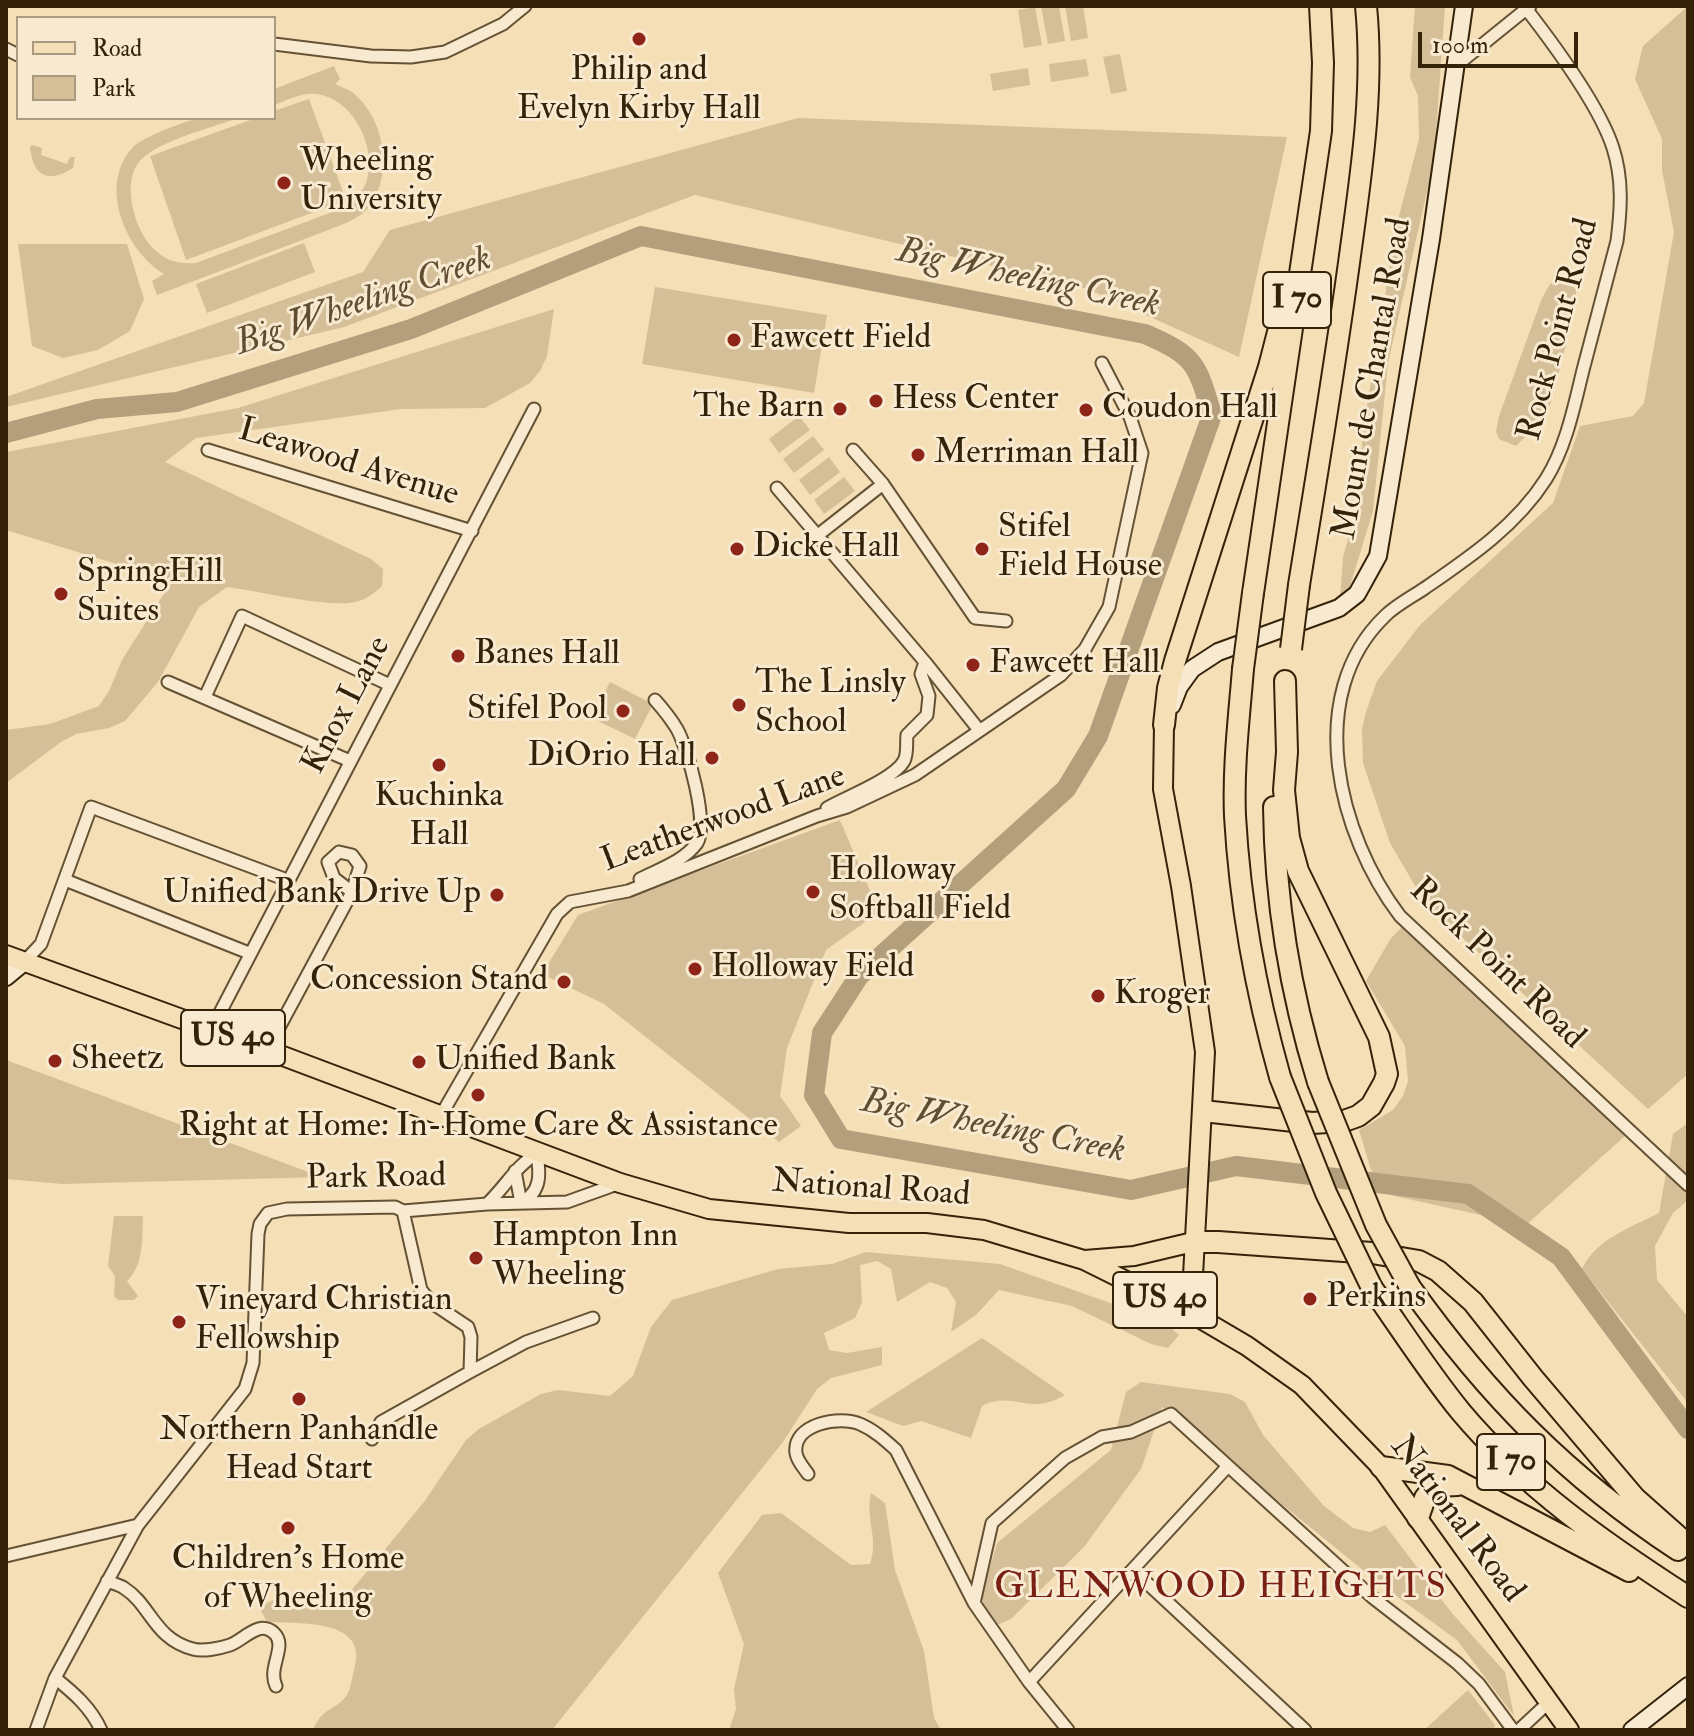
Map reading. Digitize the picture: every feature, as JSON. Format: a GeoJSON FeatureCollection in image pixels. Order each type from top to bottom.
{"type":"FeatureCollection","features":[{"type":"Feature","properties":{"kind":"highway","name":"I 70"},"geometry":{"type":"LineString","coordinates":[[1320,6],[1323,63],[1321,131],[1253,593],[1235,753],[1235,814],[1240,869],[1263,1018],[1280,1077],[1326,1193],[1372,1288],[1461,1412],[1526,1478],[1571,1518],[1688,1600]]}},
{"type":"Feature","properties":{"kind":"highway","name":"I 70"},"geometry":{"type":"LineString","coordinates":[[1366,6],[1369,34],[1365,143],[1342,316],[1279,717],[1274,779],[1278,900],[1301,1026],[1318,1082],[1376,1225],[1410,1287],[1449,1341],[1542,1444],[1579,1478],[1688,1557]]}},
{"type":"Feature","properties":{"kind":"highway"},"geometry":{"type":"LineString","coordinates":[[1164,725],[1175,661],[1269,367],[1312,196]]}},
{"type":"Feature","properties":{"kind":"highway"},"geometry":{"type":"LineString","coordinates":[[1202,1120],[1344,1121],[1358,1116],[1371,1106],[1387,1074],[1379,1037],[1298,871],[1289,838],[1284,790],[1287,752],[1285,681]]}},
{"type":"Feature","properties":{"kind":"highway"},"geometry":{"type":"LineString","coordinates":[[1193,1234],[1218,1242],[1372,1253],[1419,1261],[1438,1271],[1473,1302],[1635,1498],[1688,1545]]}},
{"type":"Feature","properties":{"kind":"highway"},"geometry":{"type":"LineString","coordinates":[[1381,1467],[1448,1476],[1688,1600]]}},
{"type":"Feature","properties":{"kind":"highway"},"geometry":{"type":"LineString","coordinates":[[1418,1518],[1425,1498],[1435,1486],[1469,1486]]}},
{"type":"Feature","properties":{"kind":"main road","name":"Mount de Chantal Road"},"geometry":{"type":"LineString","coordinates":[[1164,725],[1163,789],[1181,886],[1205,1052],[1191,1313]]}},
{"type":"Feature","properties":{"kind":"main road","name":"National Road"},"geometry":{"type":"LineString","coordinates":[[6,955],[620,1183],[709,1209],[849,1223],[927,1223],[984,1230],[1084,1260],[1191,1313],[1247,1346],[1302,1385],[1381,1467],[1549,1702],[1564,1728]]}},
{"type":"Feature","properties":{"kind":"main road"},"geometry":{"type":"LineString","coordinates":[[1084,1260],[1134,1256],[1193,1234]]}},
{"type":"Feature","properties":{"kind":"street"},"geometry":{"type":"LineString","coordinates":[[276,44],[371,56],[411,57],[445,52],[503,24],[525,6]]}},
{"type":"Feature","properties":{"kind":"street","name":"Mount de Chantal Road"},"geometry":{"type":"LineString","coordinates":[[1164,725],[1179,687],[1192,669],[1218,652],[1339,608],[1357,594],[1378,556],[1464,6]]}},
{"type":"Feature","properties":{"kind":"street"},"geometry":{"type":"LineString","coordinates":[[1457,65],[1527,7]]}},
{"type":"Feature","properties":{"kind":"street","name":"Rock Point Road"},"geometry":{"type":"LineString","coordinates":[[1527,7],[1591,103],[1613,146],[1619,174],[1621,210],[1617,241],[1564,439],[1546,479],[1496,537],[1385,615],[1365,642],[1353,661],[1341,696],[1339,774],[1349,821],[1365,862],[1380,890],[1400,916],[1688,1185]]}},
{"type":"Feature","properties":{"kind":"street","name":"Leatherwood Lane"},"geometry":{"type":"LineString","coordinates":[[440,1117],[557,914],[570,902],[628,891],[847,807],[915,775],[1061,675],[1085,649],[1109,607],[1142,453],[1130,417],[1102,363]]}},
{"type":"Feature","properties":{"kind":"street","name":"Knox Lane"},"geometry":{"type":"LineString","coordinates":[[211,1030],[534,409]]}},
{"type":"Feature","properties":{"kind":"street","name":"Leawood Avenue"},"geometry":{"type":"LineString","coordinates":[[208,450],[472,531]]}},
{"type":"Feature","properties":{"kind":"street"},"geometry":{"type":"LineString","coordinates":[[853,450],[883,484],[975,618],[1006,621]]}},
{"type":"Feature","properties":{"kind":"street"},"geometry":{"type":"LineString","coordinates":[[818,535],[883,484]]}},
{"type":"Feature","properties":{"kind":"street"},"geometry":{"type":"LineString","coordinates":[[777,488],[979,730]]}},
{"type":"Feature","properties":{"kind":"street"},"geometry":{"type":"LineString","coordinates":[[205,697],[242,616],[390,685]]}},
{"type":"Feature","properties":{"kind":"street"},"geometry":{"type":"LineString","coordinates":[[817,816],[889,774],[902,763],[907,751],[907,735],[927,715],[929,696],[921,674],[925,662]]}},
{"type":"Feature","properties":{"kind":"street"},"geometry":{"type":"LineString","coordinates":[[168,682],[350,761]]}},
{"type":"Feature","properties":{"kind":"street"},"geometry":{"type":"LineString","coordinates":[[609,894],[685,856],[699,840],[702,822],[684,744],[677,728],[655,700]]}},
{"type":"Feature","properties":{"kind":"street"},"geometry":{"type":"LineString","coordinates":[[6,977],[41,944],[91,807],[287,880]]}},
{"type":"Feature","properties":{"kind":"street"},"geometry":{"type":"LineString","coordinates":[[65,880],[249,953]]}},
{"type":"Feature","properties":{"kind":"street"},"geometry":{"type":"LineString","coordinates":[[267,1050],[352,892]]}},
{"type":"Feature","properties":{"kind":"street"},"geometry":{"type":"LineString","coordinates":[[515,1171],[521,1203],[533,1195],[540,1179],[537,1153]]}},
{"type":"Feature","properties":{"kind":"street","name":"Park Road"},"geometry":{"type":"LineString","coordinates":[[487,1204],[504,1189],[515,1171],[537,1153]]}},
{"type":"Feature","properties":{"kind":"street","name":"Park Road"},"geometry":{"type":"LineString","coordinates":[[138,1525],[245,1389],[253,1363],[258,1234],[260,1224],[268,1213],[287,1209],[395,1207],[403,1211],[567,1202],[620,1183]]}},
{"type":"Feature","properties":{"kind":"street"},"geometry":{"type":"LineString","coordinates":[[403,1211],[421,1290],[432,1303],[468,1327],[471,1337],[470,1372]]}},
{"type":"Feature","properties":{"kind":"street"},"geometry":{"type":"LineString","coordinates":[[372,1439],[381,1422],[470,1372],[526,1342],[593,1318]]}},
{"type":"Feature","properties":{"kind":"street"},"geometry":{"type":"LineString","coordinates":[[974,1603],[992,1523],[1065,1458],[1102,1437],[1131,1432],[1171,1414],[1372,1597],[1457,1663],[1479,1684],[1516,1730],[1549,1702]]}},
{"type":"Feature","properties":{"kind":"street"},"geometry":{"type":"LineString","coordinates":[[808,1474],[796,1456],[796,1448],[807,1432],[832,1419],[858,1423],[878,1434],[896,1450],[974,1603],[1029,1682],[1068,1730]]}},
{"type":"Feature","properties":{"kind":"street"},"geometry":{"type":"LineString","coordinates":[[1029,1682],[1228,1466]]}},
{"type":"Feature","properties":{"kind":"street"},"geometry":{"type":"LineString","coordinates":[[6,1556],[138,1525]]}},
{"type":"Feature","properties":{"kind":"street"},"geometry":{"type":"LineString","coordinates":[[37,1729],[55,1678],[138,1525]]}},
{"type":"Feature","properties":{"kind":"street"},"geometry":{"type":"LineString","coordinates":[[1133,1570],[1305,1730]]}},
{"type":"Feature","properties":{"kind":"street"},"geometry":{"type":"LineString","coordinates":[[107,1581],[124,1588],[167,1636],[196,1651],[232,1644],[252,1631],[270,1630],[278,1636],[280,1644],[272,1678],[276,1686]]}},
{"type":"Feature","properties":{"kind":"street"},"geometry":{"type":"LineString","coordinates":[[55,1678],[77,1695],[101,1730]]}},
{"type":"Feature","properties":{"kind":"street"},"geometry":{"type":"LineString","coordinates":[[1632,1730],[1688,1686]]}},
{"type":"Feature","properties":{"kind":"green space"},"geometry":{"type":"Polygon","coordinates":[[[1041,6],[1059,6],[1065,41],[1048,44],[1041,6]]]}},
{"type":"Feature","properties":{"kind":"green space"},"geometry":{"type":"Polygon","coordinates":[[[1065,6],[1083,6],[1088,38],[1071,41],[1065,6]]]}},
{"type":"Feature","properties":{"kind":"green space"},"geometry":{"type":"Polygon","coordinates":[[[1415,6],[1445,6],[1434,161],[1388,363],[1373,511],[1346,599],[1340,599],[1343,557],[1363,486],[1362,437],[1396,228],[1419,139],[1418,96],[1410,77],[1415,6]]]}},
{"type":"Feature","properties":{"kind":"green space"},"geometry":{"type":"Polygon","coordinates":[[[1688,6],[1688,1074],[1648,1109],[1440,917],[1417,889],[1390,843],[1363,763],[1362,729],[1377,681],[1420,625],[1553,503],[1580,426],[1633,416],[1644,403],[1674,232],[1662,170],[1662,139],[1635,79],[1643,46],[1688,6]]]}},
{"type":"Feature","properties":{"kind":"green space"},"geometry":{"type":"Polygon","coordinates":[[[1035,7],[1042,45],[1024,48],[1018,10],[1035,7]]]}},
{"type":"Feature","properties":{"kind":"green space"},"geometry":{"type":"Polygon","coordinates":[[[1120,54],[1127,91],[1111,94],[1103,57],[1120,54]]]}},
{"type":"Feature","properties":{"kind":"green space"},"geometry":{"type":"Polygon","coordinates":[[[1086,59],[1089,76],[1051,82],[1049,64],[1086,59]]]}},
{"type":"Feature","properties":{"kind":"green space"},"geometry":{"type":"Polygon","coordinates":[[[334,66],[340,79],[335,84],[352,92],[363,103],[378,131],[383,163],[377,194],[365,211],[341,225],[157,295],[152,281],[164,274],[150,264],[128,234],[117,198],[117,180],[122,163],[133,147],[155,134],[191,120],[232,120],[155,149],[137,165],[131,198],[137,222],[156,251],[175,262],[196,263],[343,208],[365,185],[368,153],[365,139],[351,114],[329,97],[316,94],[300,95],[276,104],[276,88],[334,66]]]}},
{"type":"Feature","properties":{"kind":"green space"},"geometry":{"type":"Polygon","coordinates":[[[1028,68],[1030,85],[993,91],[990,74],[1028,68]]]}},
{"type":"Feature","properties":{"kind":"green space"},"geometry":{"type":"Polygon","coordinates":[[[309,99],[346,200],[186,260],[150,156],[250,120],[276,120],[276,110],[309,99]]]}},
{"type":"Feature","properties":{"kind":"green space"},"geometry":{"type":"Polygon","coordinates":[[[798,118],[1287,137],[1239,357],[1088,289],[695,195],[344,327],[6,407],[6,397],[363,272],[390,230],[798,118]]]}},
{"type":"Feature","properties":{"kind":"green space"},"geometry":{"type":"Polygon","coordinates":[[[32,145],[42,148],[41,155],[67,164],[70,157],[75,157],[73,168],[56,176],[43,174],[34,165],[32,145]]]}},
{"type":"Feature","properties":{"kind":"green space"},"geometry":{"type":"Polygon","coordinates":[[[304,243],[315,272],[207,313],[196,284],[304,243]]]}},
{"type":"Feature","properties":{"kind":"green space"},"geometry":{"type":"Polygon","coordinates":[[[18,244],[127,244],[144,299],[130,331],[98,350],[63,358],[32,346],[18,244]]]}},
{"type":"Feature","properties":{"kind":"green space"},"geometry":{"type":"Polygon","coordinates":[[[1565,278],[1576,289],[1576,306],[1551,402],[1543,419],[1516,446],[1499,439],[1496,432],[1499,416],[1542,298],[1550,284],[1565,278]]]}},
{"type":"Feature","properties":{"kind":"green space","name":"Fawcett Field"},"geometry":{"type":"Polygon","coordinates":[[[655,287],[827,315],[814,393],[642,364],[655,287]]]}},
{"type":"Feature","properties":{"kind":"green space"},"geometry":{"type":"Polygon","coordinates":[[[554,309],[547,356],[540,371],[530,383],[485,408],[401,409],[196,438],[165,462],[371,559],[383,569],[382,586],[363,600],[343,603],[227,587],[199,607],[158,682],[125,721],[109,728],[76,734],[6,783],[6,730],[50,724],[99,706],[122,660],[172,581],[6,530],[6,452],[238,408],[554,309]]]}},
{"type":"Feature","properties":{"kind":"green space"},"geometry":{"type":"Polygon","coordinates":[[[799,416],[810,430],[779,453],[769,439],[799,416]]]}},
{"type":"Feature","properties":{"kind":"green space"},"geometry":{"type":"Polygon","coordinates":[[[813,436],[824,450],[794,473],[783,459],[813,436]]]}},
{"type":"Feature","properties":{"kind":"green space"},"geometry":{"type":"Polygon","coordinates":[[[829,457],[840,472],[810,495],[799,480],[829,457]]]}},
{"type":"Feature","properties":{"kind":"green space"},"geometry":{"type":"Polygon","coordinates":[[[844,477],[855,491],[824,514],[814,500],[844,477]]]}},
{"type":"Feature","properties":{"kind":"green space","name":"Stifel Pool"},"geometry":{"type":"Polygon","coordinates":[[[610,682],[653,704],[635,739],[592,718],[610,682]]]}},
{"type":"Feature","properties":{"kind":"green space"},"geometry":{"type":"Polygon","coordinates":[[[840,820],[879,912],[826,950],[787,1048],[780,1096],[801,1126],[779,1142],[604,1004],[542,974],[578,915],[840,820]]]}},
{"type":"Feature","properties":{"kind":"green space"},"geometry":{"type":"Polygon","coordinates":[[[1403,926],[1627,1134],[1526,1225],[1390,1195],[1371,1170],[1359,1130],[1393,1110],[1403,1096],[1408,1081],[1405,1046],[1366,981],[1391,938],[1403,926]]]}},
{"type":"Feature","properties":{"kind":"green space"},"geometry":{"type":"Polygon","coordinates":[[[6,1060],[322,1177],[62,1184],[6,1179],[6,1060]]]}},
{"type":"Feature","properties":{"kind":"green space"},"geometry":{"type":"Polygon","coordinates":[[[1688,1123],[1688,1200],[1673,1213],[1655,1246],[1657,1280],[1688,1317],[1688,1403],[1582,1269],[1605,1242],[1659,1213],[1673,1134],[1688,1123]]]}},
{"type":"Feature","properties":{"kind":"green space"},"geometry":{"type":"Polygon","coordinates":[[[114,1216],[143,1216],[139,1259],[127,1281],[138,1296],[134,1300],[118,1300],[114,1296],[115,1276],[108,1266],[114,1216]]]}},
{"type":"Feature","properties":{"kind":"green space"},"geometry":{"type":"Polygon","coordinates":[[[866,1252],[1000,1264],[1164,1322],[1179,1335],[1168,1348],[1151,1344],[1072,1306],[999,1290],[976,1315],[951,1332],[956,1302],[947,1288],[930,1282],[897,1302],[891,1269],[877,1261],[860,1265],[862,1302],[855,1318],[824,1333],[829,1350],[847,1353],[882,1347],[882,1365],[831,1378],[817,1389],[783,1442],[552,1730],[313,1730],[321,1717],[343,1700],[348,1692],[356,1653],[352,1641],[342,1632],[329,1627],[267,1622],[259,1607],[275,1599],[310,1604],[345,1598],[424,1502],[466,1440],[479,1429],[541,1394],[558,1390],[610,1396],[633,1376],[651,1327],[672,1300],[778,1269],[832,1264],[866,1252]]]}},
{"type":"Feature","properties":{"kind":"green space"},"geometry":{"type":"Polygon","coordinates":[[[982,1338],[1065,1395],[1040,1404],[1003,1401],[982,1406],[971,1438],[921,1421],[903,1426],[866,1412],[982,1338]]]}},
{"type":"Feature","properties":{"kind":"green space"},"geometry":{"type":"Polygon","coordinates":[[[1141,1382],[1230,1394],[1245,1402],[1263,1435],[1324,1506],[1353,1528],[1370,1532],[1385,1525],[1451,1612],[1505,1672],[1514,1716],[1457,1640],[1380,1584],[1162,1407],[1141,1469],[1084,1547],[1011,1619],[995,1626],[985,1612],[982,1596],[997,1543],[1111,1450],[1126,1392],[1141,1382]]]}},
{"type":"Feature","properties":{"kind":"green space"},"geometry":{"type":"Polygon","coordinates":[[[871,1493],[885,1503],[895,1570],[924,1651],[934,1718],[941,1730],[729,1730],[736,1709],[734,1689],[744,1644],[718,1573],[762,1515],[781,1513],[851,1565],[870,1564],[873,1546],[871,1493]]]}},
{"type":"Feature","properties":{"kind":"green space"},"geometry":{"type":"Polygon","coordinates":[[[1468,1690],[1495,1725],[1493,1730],[1424,1730],[1468,1690]]]}},
{"type":"Feature","properties":{"kind":"waterway","name":"Big Wheeling Creek"},"geometry":{"type":"LineString","coordinates":[[6,433],[97,409],[177,402],[411,329],[641,236],[1145,334],[1175,349],[1198,373],[1212,415],[1098,736],[1066,789],[859,976],[822,1033],[814,1095],[841,1139],[1131,1190],[1236,1166],[1468,1194],[1561,1257],[1688,1429]]}},
{"type":"Feature","properties":{"kind":"place","name":"Philip and Evelyn Kirby Hall"},"geometry":{"type":"Point","coordinates":[639,39]}},
{"type":"Feature","properties":{"kind":"place","name":"Wheeling University"},"geometry":{"type":"Point","coordinates":[284,183]}},
{"type":"Feature","properties":{"kind":"place","name":"Fawcett Field"},"geometry":{"type":"Point","coordinates":[734,340]}},
{"type":"Feature","properties":{"kind":"place","name":"Hess Center"},"geometry":{"type":"Point","coordinates":[876,401]}},
{"type":"Feature","properties":{"kind":"place","name":"The Barn"},"geometry":{"type":"Point","coordinates":[840,409]}},
{"type":"Feature","properties":{"kind":"place","name":"Coudon Hall"},"geometry":{"type":"Point","coordinates":[1086,410]}},
{"type":"Feature","properties":{"kind":"place","name":"Merriman Hall"},"geometry":{"type":"Point","coordinates":[918,455]}},
{"type":"Feature","properties":{"kind":"place","name":"Dicke Hall"},"geometry":{"type":"Point","coordinates":[737,549]}},
{"type":"Feature","properties":{"kind":"place","name":"Stifel Field House"},"geometry":{"type":"Point","coordinates":[982,549]}},
{"type":"Feature","properties":{"kind":"place","name":"SpringHill Suites"},"geometry":{"type":"Point","coordinates":[61,594]}},
{"type":"Feature","properties":{"kind":"place","name":"Banes Hall"},"geometry":{"type":"Point","coordinates":[458,656]}},
{"type":"Feature","properties":{"kind":"place","name":"Fawcett Hall"},"geometry":{"type":"Point","coordinates":[973,665]}},
{"type":"Feature","properties":{"kind":"place","name":"The Linsly School"},"geometry":{"type":"Point","coordinates":[739,705]}},
{"type":"Feature","properties":{"kind":"place","name":"Stifel Pool"},"geometry":{"type":"Point","coordinates":[623,711]}},
{"type":"Feature","properties":{"kind":"place","name":"DiOrio Hall"},"geometry":{"type":"Point","coordinates":[712,758]}},
{"type":"Feature","properties":{"kind":"place","name":"Kuchinka Hall"},"geometry":{"type":"Point","coordinates":[439,765]}},
{"type":"Feature","properties":{"kind":"place","name":"Holloway Softball Field"},"geometry":{"type":"Point","coordinates":[813,892]}},
{"type":"Feature","properties":{"kind":"place","name":"Unified Bank Drive Up"},"geometry":{"type":"Point","coordinates":[497,895]}},
{"type":"Feature","properties":{"kind":"place","name":"Holloway Field"},"geometry":{"type":"Point","coordinates":[695,969]}},
{"type":"Feature","properties":{"kind":"place","name":"Concession Stand"},"geometry":{"type":"Point","coordinates":[564,982]}},
{"type":"Feature","properties":{"kind":"place","name":"Kroger"},"geometry":{"type":"Point","coordinates":[1098,996]}},
{"type":"Feature","properties":{"kind":"place","name":"Sheetz"},"geometry":{"type":"Point","coordinates":[55,1061]}},
{"type":"Feature","properties":{"kind":"place","name":"Unified Bank"},"geometry":{"type":"Point","coordinates":[419,1062]}},
{"type":"Feature","properties":{"kind":"place","name":"Right at Home: In-Home Care & Assistance"},"geometry":{"type":"Point","coordinates":[478,1095]}},
{"type":"Feature","properties":{"kind":"place","name":"Hampton Inn Wheeling"},"geometry":{"type":"Point","coordinates":[476,1258]}},
{"type":"Feature","properties":{"kind":"place","name":"Perkins"},"geometry":{"type":"Point","coordinates":[1310,1299]}},
{"type":"Feature","properties":{"kind":"place","name":"Vineyard Christian Fellowship"},"geometry":{"type":"Point","coordinates":[179,1322]}},
{"type":"Feature","properties":{"kind":"place","name":"Northern Panhandle Head Start"},"geometry":{"type":"Point","coordinates":[299,1399]}},
{"type":"Feature","properties":{"kind":"place","name":"Children's Home of Wheeling"},"geometry":{"type":"Point","coordinates":[288,1528]}},
{"type":"Feature","properties":{"kind":"district","name":"GLENWOOD HEIGHTS"},"geometry":{"type":"Point","coordinates":[1221,1589]}}]}
